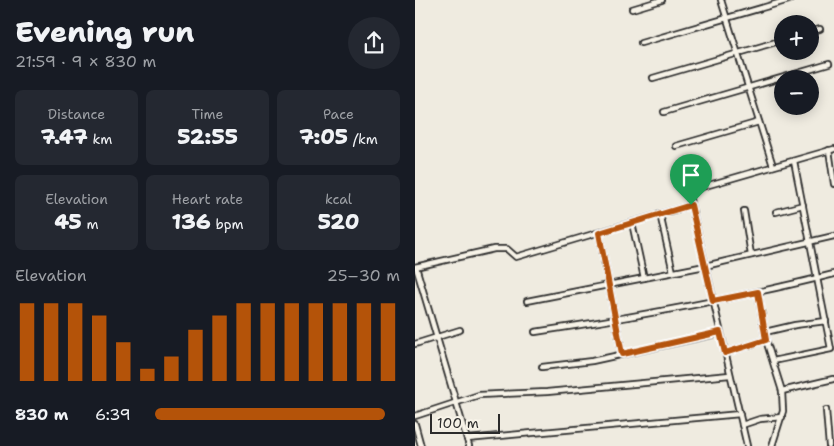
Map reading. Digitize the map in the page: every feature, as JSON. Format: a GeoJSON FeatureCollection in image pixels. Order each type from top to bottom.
{"type":"FeatureCollection","features":[{"type":"Feature","properties":{"kind":"street"},"geometry":{"type":"LineString","coordinates":[[633,9],[662,0]]}},
{"type":"Feature","properties":{"kind":"street"},"geometry":{"type":"LineString","coordinates":[[721,0],[773,166]]}},
{"type":"Feature","properties":{"kind":"street"},"geometry":{"type":"LineString","coordinates":[[641,43],[789,0]]}},
{"type":"Feature","properties":{"kind":"street"},"geometry":{"type":"LineString","coordinates":[[653,78],[774,43]]}},
{"type":"Feature","properties":{"kind":"street"},"geometry":{"type":"LineString","coordinates":[[665,112],[829,64]]}},
{"type":"Feature","properties":{"kind":"street"},"geometry":{"type":"LineString","coordinates":[[676,146],[759,122]]}},
{"type":"Feature","properties":{"kind":"street"},"geometry":{"type":"LineString","coordinates":[[747,446],[687,192],[832,149],[834,184]]}},
{"type":"Feature","properties":{"kind":"street"},"geometry":{"type":"LineString","coordinates":[[773,361],[833,349],[809,241],[794,161]]}},
{"type":"Feature","properties":{"kind":"street"},"geometry":{"type":"LineString","coordinates":[[469,446],[415,267],[494,249],[507,249],[516,257],[691,205]]}},
{"type":"Feature","properties":{"kind":"street"},"geometry":{"type":"LineString","coordinates":[[776,212],[803,206]]}},
{"type":"Feature","properties":{"kind":"street"},"geometry":{"type":"LineString","coordinates":[[744,211],[751,255]]}},
{"type":"Feature","properties":{"kind":"street"},"geometry":{"type":"LineString","coordinates":[[660,214],[673,272]]}},
{"type":"Feature","properties":{"kind":"street"},"geometry":{"type":"LineString","coordinates":[[632,223],[644,278]]}},
{"type":"Feature","properties":{"kind":"street"},"geometry":{"type":"LineString","coordinates":[[599,233],[622,354]]}},
{"type":"Feature","properties":{"kind":"street"},"geometry":{"type":"LineString","coordinates":[[527,301],[705,266],[834,236]]}},
{"type":"Feature","properties":{"kind":"street"},"geometry":{"type":"LineString","coordinates":[[535,332],[615,320],[713,301],[834,274]]}},
{"type":"Feature","properties":{"kind":"street"},"geometry":{"type":"LineString","coordinates":[[758,292],[766,340],[782,390],[782,417],[772,446]]}},
{"type":"Feature","properties":{"kind":"street"},"geometry":{"type":"LineString","coordinates":[[765,332],[795,325],[826,321]]}},
{"type":"Feature","properties":{"kind":"street"},"geometry":{"type":"LineString","coordinates":[[415,344],[460,330]]}},
{"type":"Feature","properties":{"kind":"street"},"geometry":{"type":"LineString","coordinates":[[542,367],[593,361],[720,332]]}},
{"type":"Feature","properties":{"kind":"street"},"geometry":{"type":"LineString","coordinates":[[725,353],[766,340]]}},
{"type":"Feature","properties":{"kind":"street"},"geometry":{"type":"LineString","coordinates":[[415,416],[479,394],[547,392],[730,375]]}},
{"type":"Feature","properties":{"kind":"street"},"geometry":{"type":"LineString","coordinates":[[782,390],[833,379]]}},
{"type":"Feature","properties":{"kind":"street"},"geometry":{"type":"LineString","coordinates":[[826,410],[829,446]]}},
{"type":"Feature","properties":{"kind":"street"},"geometry":{"type":"LineString","coordinates":[[467,439],[740,414]]}},
{"type":"Feature","properties":{"kind":"street"},"geometry":{"type":"LineString","coordinates":[[742,425],[760,419],[782,417]]}},
{"type":"Feature","properties":{"kind":"street"},"geometry":{"type":"LineString","coordinates":[[415,424],[421,446]]}},
{"type":"Feature","properties":{"kind":"route"},"geometry":{"type":"LineString","coordinates":[[691,205],[713,301],[758,292],[766,340],[725,353],[720,332],[622,354],[599,233],[691,205]]}}]}
